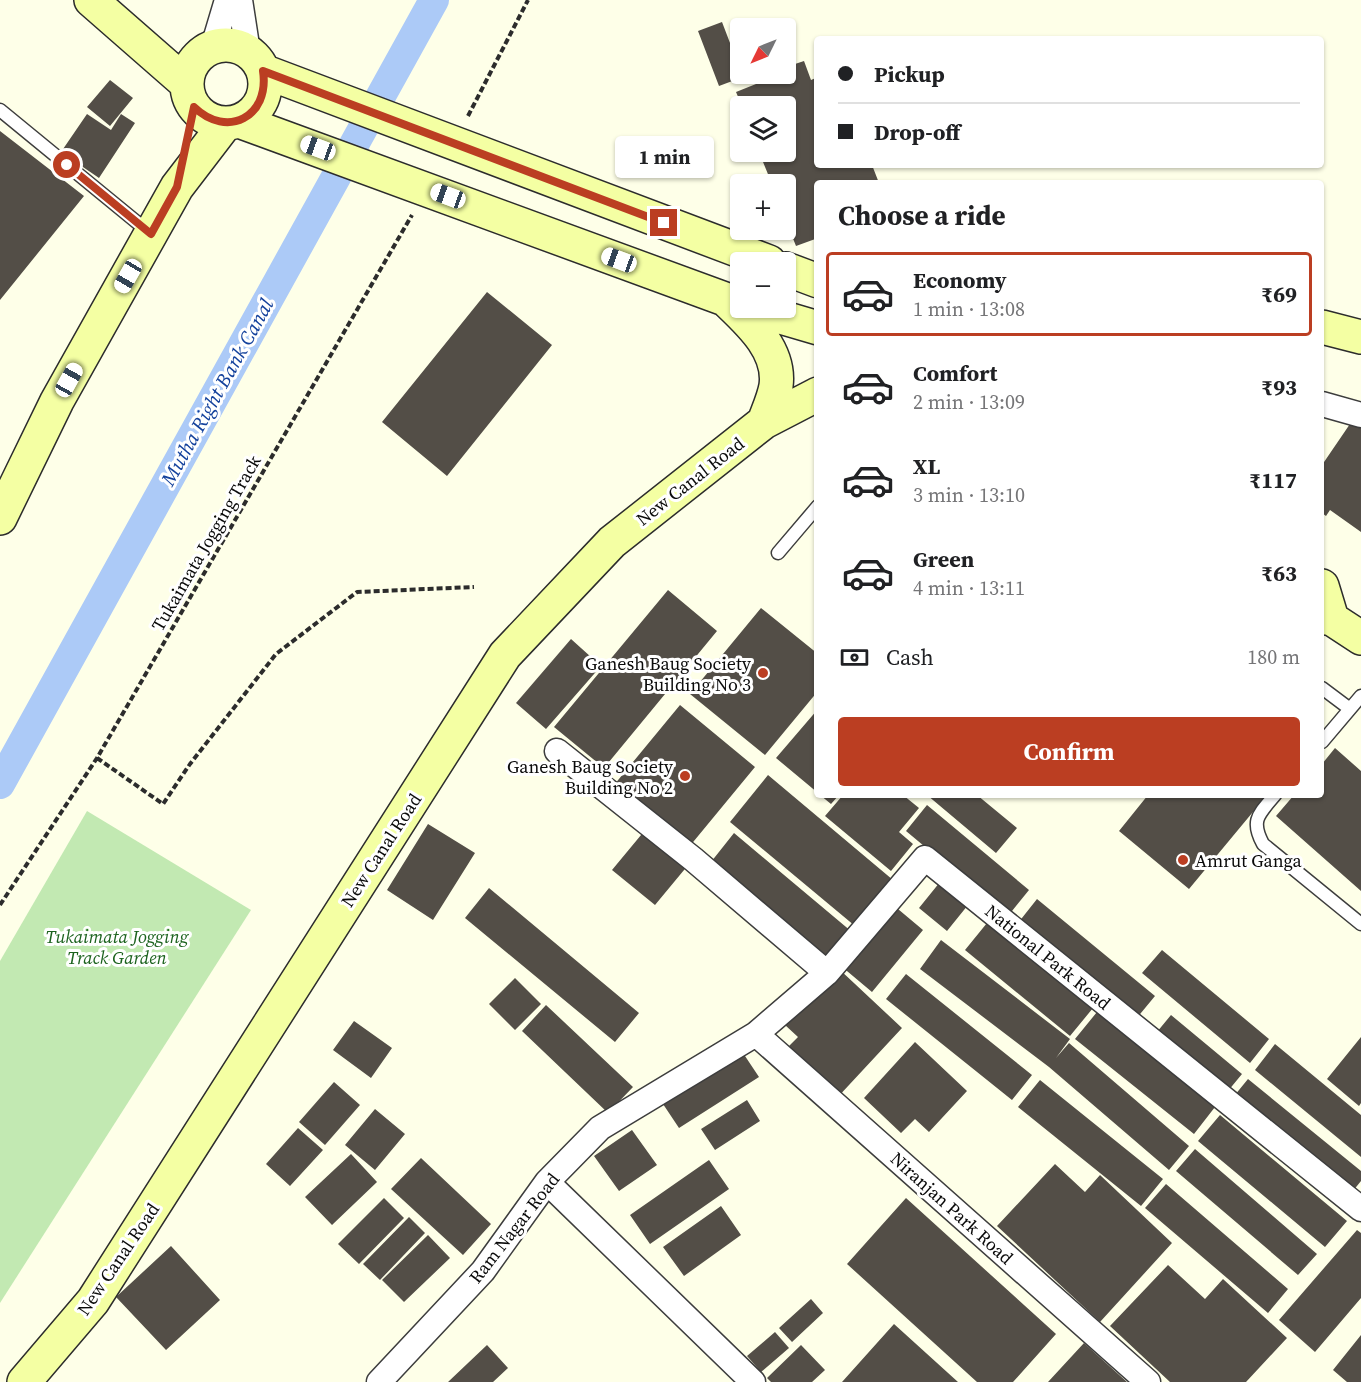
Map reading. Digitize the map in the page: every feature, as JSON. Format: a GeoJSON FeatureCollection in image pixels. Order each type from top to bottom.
{"type":"FeatureCollection","features":[{"type":"Feature","properties":{"kind":"street"},"geometry":{"type":"LineString","coordinates":[[91,0],[136,39],[214,121],[232,122],[274,132],[730,301]]}},
{"type":"Feature","properties":{"kind":"street"},"geometry":{"type":"LineString","coordinates":[[208,49],[227,0]]}},
{"type":"Feature","properties":{"kind":"street"},"geometry":{"type":"LineString","coordinates":[[2,504],[177,187],[232,122],[249,115],[263,95],[240,0]]}},
{"type":"Feature","properties":{"kind":"street"},"geometry":{"type":"LineString","coordinates":[[136,39],[208,49]]}},
{"type":"Feature","properties":{"kind":"street"},"geometry":{"type":"LineString","coordinates":[[177,187],[194,61],[208,49],[225,44],[292,84],[742,252]]}},
{"type":"Feature","properties":{"kind":"street"},"geometry":{"type":"LineString","coordinates":[[796,273],[814,280]]}},
{"type":"Feature","properties":{"kind":"street"},"geometry":{"type":"LineString","coordinates":[[747,318],[774,361],[776,386],[764,422]]}},
{"type":"Feature","properties":{"kind":"street"},"geometry":{"type":"LineString","coordinates":[[785,318],[814,327]]}},
{"type":"Feature","properties":{"kind":"street"},"geometry":{"type":"LineString","coordinates":[[1324,328],[1361,337]]}},
{"type":"Feature","properties":{"kind":"street","name":"New Canal Road"},"geometry":{"type":"LineString","coordinates":[[24,1382],[93,1301],[506,655],[612,542],[764,422],[814,396]]}},
{"type":"Feature","properties":{"kind":"street"},"geometry":{"type":"LineString","coordinates":[[1324,405],[1361,415]]}},
{"type":"Feature","properties":{"kind":"street"},"geometry":{"type":"LineString","coordinates":[[1324,599],[1327,618],[1361,638]]}},
{"type":"Feature","properties":{"kind":"street"},"geometry":{"type":"LineString","coordinates":[[557,751],[693,859],[826,973]]}},
{"type":"Feature","properties":{"kind":"street","name":"National Park Road"},"geometry":{"type":"LineString","coordinates":[[756,1034],[826,973],[925,858],[1361,1209]]}},
{"type":"Feature","properties":{"kind":"street","name":"Ram Nagar Road"},"geometry":{"type":"LineString","coordinates":[[379,1382],[483,1271],[547,1182],[600,1128],[756,1034]]}},
{"type":"Feature","properties":{"kind":"street","name":"Niranjan Park Road"},"geometry":{"type":"LineString","coordinates":[[756,1034],[1148,1382]]}},
{"type":"Feature","properties":{"kind":"street"},"geometry":{"type":"LineString","coordinates":[[547,1182],[753,1382]]}},
{"type":"Feature","properties":{"kind":"lane"},"geometry":{"type":"LineString","coordinates":[[0,110],[151,234]]}},
{"type":"Feature","properties":{"kind":"lane"},"geometry":{"type":"LineString","coordinates":[[778,553],[814,511]]}},
{"type":"Feature","properties":{"kind":"lane"},"geometry":{"type":"LineString","coordinates":[[1324,690],[1350,709]]}},
{"type":"Feature","properties":{"kind":"lane"},"geometry":{"type":"LineString","coordinates":[[1324,740],[1361,696]]}},
{"type":"Feature","properties":{"kind":"lane"},"geometry":{"type":"LineString","coordinates":[[1272,798],[1258,815],[1256,830],[1263,844],[1361,924]]}},
{"type":"Feature","properties":{"kind":"path"},"geometry":{"type":"LineString","coordinates":[[444,140],[528,0]]}},
{"type":"Feature","properties":{"kind":"path","name":"Tukaimata Jogging Track"},"geometry":{"type":"LineString","coordinates":[[0,906],[97,758],[417,185]]}},
{"type":"Feature","properties":{"kind":"path"},"geometry":{"type":"LineString","coordinates":[[97,758],[163,804],[190,764],[276,654],[357,592],[474,587]]}},
{"type":"Feature","properties":{"kind":"green space","name":"Tukaimata Jogging Track Garden"},"geometry":{"type":"Polygon","coordinates":[[[87,811],[251,910],[0,1303],[0,961],[87,811]]]}},
{"type":"Feature","properties":{"kind":"building"},"geometry":{"type":"Polygon","coordinates":[[[722,22],[730,43],[730,82],[719,86],[698,31],[722,22]]]}},
{"type":"Feature","properties":{"kind":"building"},"geometry":{"type":"Polygon","coordinates":[[[804,61],[811,80],[814,79],[814,168],[873,168],[878,180],[814,180],[814,239],[796,246],[794,240],[796,240],[796,174],[768,174],[763,162],[796,162],[796,96],[738,96],[736,92],[756,84],[796,84],[796,64],[804,61]]]}},
{"type":"Feature","properties":{"kind":"building"},"geometry":{"type":"Polygon","coordinates":[[[110,80],[133,98],[110,126],[87,107],[110,80]]]}},
{"type":"Feature","properties":{"kind":"building"},"geometry":{"type":"Polygon","coordinates":[[[87,114],[111,130],[121,114],[135,123],[99,178],[61,152],[87,114]]]}},
{"type":"Feature","properties":{"kind":"building"},"geometry":{"type":"Polygon","coordinates":[[[0,131],[84,196],[0,300],[0,131]]]}},
{"type":"Feature","properties":{"kind":"building"},"geometry":{"type":"Polygon","coordinates":[[[487,292],[552,345],[447,476],[382,422],[487,292]]]}},
{"type":"Feature","properties":{"kind":"building"},"geometry":{"type":"Polygon","coordinates":[[[1352,421],[1361,427],[1361,532],[1330,510],[1326,516],[1324,514],[1324,462],[1352,421]]]}},
{"type":"Feature","properties":{"kind":"building"},"geometry":{"type":"Polygon","coordinates":[[[668,590],[717,631],[604,768],[554,727],[668,590]]]}},
{"type":"Feature","properties":{"kind":"building","name":"Ganesh Baug Society Building No 3"},"geometry":{"type":"Polygon","coordinates":[[[761,608],[814,651],[814,696],[765,755],[690,694],[761,608]]]}},
{"type":"Feature","properties":{"kind":"building"},"geometry":{"type":"Polygon","coordinates":[[[571,639],[601,666],[546,729],[516,703],[571,639]]]}},
{"type":"Feature","properties":{"kind":"building","name":"Ganesh Baug Society Building No 2"},"geometry":{"type":"Polygon","coordinates":[[[680,705],[755,767],[689,847],[614,785],[680,705]]]}},
{"type":"Feature","properties":{"kind":"building"},"geometry":{"type":"Polygon","coordinates":[[[814,714],[814,790],[776,758],[814,714]]]}},
{"type":"Feature","properties":{"kind":"building"},"geometry":{"type":"Polygon","coordinates":[[[1335,748],[1361,771],[1361,891],[1276,816],[1291,798],[1324,798],[1324,762],[1335,748]]]}},
{"type":"Feature","properties":{"kind":"building"},"geometry":{"type":"Polygon","coordinates":[[[768,775],[893,880],[855,926],[730,822],[768,775]]]}},
{"type":"Feature","properties":{"kind":"building"},"geometry":{"type":"Polygon","coordinates":[[[824,798],[836,798],[831,804],[824,798]]]}},
{"type":"Feature","properties":{"kind":"building"},"geometry":{"type":"Polygon","coordinates":[[[840,798],[907,798],[919,808],[899,832],[913,844],[891,871],[825,816],[840,798]]]}},
{"type":"Feature","properties":{"kind":"building"},"geometry":{"type":"Polygon","coordinates":[[[931,798],[981,798],[1017,828],[996,853],[931,798]]]}},
{"type":"Feature","properties":{"kind":"building","name":"Amrut Ganga"},"geometry":{"type":"Polygon","coordinates":[[[1146,798],[1265,798],[1189,889],[1119,831],[1146,798]]]}},
{"type":"Feature","properties":{"kind":"building"},"geometry":{"type":"Polygon","coordinates":[[[927,805],[1029,890],[1008,916],[906,831],[927,805]]]}},
{"type":"Feature","properties":{"kind":"building"},"geometry":{"type":"Polygon","coordinates":[[[428,824],[475,853],[433,920],[387,890],[428,824]]]}},
{"type":"Feature","properties":{"kind":"building"},"geometry":{"type":"Polygon","coordinates":[[[646,829],[689,864],[655,905],[612,870],[646,829]]]}},
{"type":"Feature","properties":{"kind":"building"},"geometry":{"type":"Polygon","coordinates":[[[734,833],[852,932],[829,959],[711,862],[734,833]]]}},
{"type":"Feature","properties":{"kind":"building"},"geometry":{"type":"Polygon","coordinates":[[[940,882],[968,905],[947,931],[919,908],[940,882]]]}},
{"type":"Feature","properties":{"kind":"building"},"geometry":{"type":"Polygon","coordinates":[[[489,888],[639,1013],[615,1042],[465,918],[489,888]]]}},
{"type":"Feature","properties":{"kind":"building"},"geometry":{"type":"Polygon","coordinates":[[[1037,899],[1155,996],[1136,1019],[1018,923],[1037,899]]]}},
{"type":"Feature","properties":{"kind":"building"},"geometry":{"type":"Polygon","coordinates":[[[892,904],[923,930],[872,992],[841,966],[892,904]]]}},
{"type":"Feature","properties":{"kind":"building"},"geometry":{"type":"Polygon","coordinates":[[[987,923],[1093,1008],[1070,1036],[965,950],[987,923]]]}},
{"type":"Feature","properties":{"kind":"building"},"geometry":{"type":"Polygon","coordinates":[[[941,940],[1070,1039],[1056,1058],[1069,1043],[1189,1146],[1169,1170],[1049,1067],[920,969],[941,940]]]}},
{"type":"Feature","properties":{"kind":"building"},"geometry":{"type":"Polygon","coordinates":[[[1162,950],[1269,1039],[1250,1063],[1142,973],[1162,950]]]}},
{"type":"Feature","properties":{"kind":"building"},"geometry":{"type":"Polygon","coordinates":[[[839,969],[902,1028],[836,1099],[784,1051],[798,1037],[785,1025],[839,969]]]}},
{"type":"Feature","properties":{"kind":"building"},"geometry":{"type":"Polygon","coordinates":[[[906,974],[1032,1075],[1012,1100],[886,999],[906,974]]]}},
{"type":"Feature","properties":{"kind":"building"},"geometry":{"type":"Polygon","coordinates":[[[515,978],[541,1004],[515,1030],[489,1004],[515,978]]]}},
{"type":"Feature","properties":{"kind":"building"},"geometry":{"type":"Polygon","coordinates":[[[546,1005],[633,1087],[608,1113],[522,1031],[546,1005]]]}},
{"type":"Feature","properties":{"kind":"building"},"geometry":{"type":"Polygon","coordinates":[[[1097,1012],[1215,1107],[1194,1134],[1075,1039],[1097,1012]]]}},
{"type":"Feature","properties":{"kind":"building"},"geometry":{"type":"Polygon","coordinates":[[[1171,1015],[1242,1074],[1223,1097],[1152,1038],[1171,1015]]]}},
{"type":"Feature","properties":{"kind":"building"},"geometry":{"type":"Polygon","coordinates":[[[354,1021],[392,1048],[371,1078],[333,1050],[354,1021]]]}},
{"type":"Feature","properties":{"kind":"building"},"geometry":{"type":"Polygon","coordinates":[[[1361,1037],[1361,1103],[1359,1106],[1327,1079],[1361,1037]]]}},
{"type":"Feature","properties":{"kind":"building"},"geometry":{"type":"Polygon","coordinates":[[[915,1042],[967,1091],[929,1132],[915,1119],[901,1133],[864,1098],[915,1042]]]}},
{"type":"Feature","properties":{"kind":"building"},"geometry":{"type":"Polygon","coordinates":[[[1275,1044],[1361,1115],[1361,1157],[1255,1070],[1275,1044]]]}},
{"type":"Feature","properties":{"kind":"building"},"geometry":{"type":"Polygon","coordinates":[[[741,1050],[759,1077],[679,1128],[661,1101],[741,1050]]]}},
{"type":"Feature","properties":{"kind":"building"},"geometry":{"type":"Polygon","coordinates":[[[1248,1079],[1361,1171],[1361,1181],[1348,1197],[1230,1101],[1248,1079]]]}},
{"type":"Feature","properties":{"kind":"building"},"geometry":{"type":"Polygon","coordinates":[[[1040,1080],[1163,1179],[1141,1206],[1018,1107],[1040,1080]]]}},
{"type":"Feature","properties":{"kind":"building"},"geometry":{"type":"Polygon","coordinates":[[[334,1082],[360,1105],[325,1145],[299,1122],[334,1082]]]}},
{"type":"Feature","properties":{"kind":"building"},"geometry":{"type":"Polygon","coordinates":[[[747,1100],[760,1121],[715,1150],[701,1129],[747,1100]]]}},
{"type":"Feature","properties":{"kind":"building"},"geometry":{"type":"Polygon","coordinates":[[[375,1109],[405,1134],[375,1170],[345,1145],[375,1109]]]}},
{"type":"Feature","properties":{"kind":"building"},"geometry":{"type":"Polygon","coordinates":[[[1220,1115],[1347,1221],[1325,1247],[1198,1141],[1220,1115]]]}},
{"type":"Feature","properties":{"kind":"building"},"geometry":{"type":"Polygon","coordinates":[[[298,1128],[323,1150],[290,1186],[266,1164],[298,1128]]]}},
{"type":"Feature","properties":{"kind":"building"},"geometry":{"type":"Polygon","coordinates":[[[632,1130],[657,1165],[619,1191],[594,1156],[632,1130]]]}},
{"type":"Feature","properties":{"kind":"building"},"geometry":{"type":"Polygon","coordinates":[[[1195,1149],[1317,1254],[1298,1275],[1176,1171],[1195,1149]]]}},
{"type":"Feature","properties":{"kind":"building"},"geometry":{"type":"Polygon","coordinates":[[[351,1154],[377,1182],[332,1225],[305,1197],[351,1154]]]}},
{"type":"Feature","properties":{"kind":"building"},"geometry":{"type":"Polygon","coordinates":[[[421,1158],[491,1224],[463,1255],[391,1189],[421,1158]]]}},
{"type":"Feature","properties":{"kind":"building"},"geometry":{"type":"Polygon","coordinates":[[[709,1160],[729,1189],[650,1244],[630,1215],[709,1160]]]}},
{"type":"Feature","properties":{"kind":"building"},"geometry":{"type":"Polygon","coordinates":[[[1055,1164],[1085,1192],[1100,1175],[1172,1243],[1100,1322],[997,1226],[1055,1164]]]}},
{"type":"Feature","properties":{"kind":"building"},"geometry":{"type":"Polygon","coordinates":[[[1166,1184],[1288,1289],[1268,1313],[1145,1208],[1166,1184]]]}},
{"type":"Feature","properties":{"kind":"building"},"geometry":{"type":"Polygon","coordinates":[[[384,1198],[404,1218],[359,1264],[338,1244],[384,1198]]]}},
{"type":"Feature","properties":{"kind":"building"},"geometry":{"type":"Polygon","coordinates":[[[906,1198],[1056,1334],[1013,1382],[977,1382],[847,1264],[906,1198]]]}},
{"type":"Feature","properties":{"kind":"building"},"geometry":{"type":"Polygon","coordinates":[[[721,1206],[741,1235],[684,1276],[663,1247],[721,1206]]]}},
{"type":"Feature","properties":{"kind":"building"},"geometry":{"type":"Polygon","coordinates":[[[409,1217],[425,1233],[380,1280],[363,1264],[409,1217]]]}},
{"type":"Feature","properties":{"kind":"building"},"geometry":{"type":"Polygon","coordinates":[[[1357,1230],[1361,1233],[1361,1298],[1315,1352],[1279,1320],[1357,1230]]]}},
{"type":"Feature","properties":{"kind":"building"},"geometry":{"type":"Polygon","coordinates":[[[428,1235],[450,1258],[404,1302],[382,1280],[428,1235]]]}},
{"type":"Feature","properties":{"kind":"building"},"geometry":{"type":"Polygon","coordinates":[[[171,1246],[220,1300],[166,1350],[116,1297],[171,1246]]]}},
{"type":"Feature","properties":{"kind":"building"},"geometry":{"type":"Polygon","coordinates":[[[1168,1265],[1205,1299],[1223,1279],[1287,1338],[1246,1382],[1170,1382],[1110,1326],[1168,1265]]]}},
{"type":"Feature","properties":{"kind":"building"},"geometry":{"type":"Polygon","coordinates":[[[811,1299],[823,1313],[792,1342],[779,1328],[811,1299]]]}},
{"type":"Feature","properties":{"kind":"building"},"geometry":{"type":"Polygon","coordinates":[[[894,1324],[958,1382],[842,1382],[894,1324]]]}},
{"type":"Feature","properties":{"kind":"building"},"geometry":{"type":"Polygon","coordinates":[[[775,1332],[789,1348],[761,1372],[747,1356],[775,1332]]]}},
{"type":"Feature","properties":{"kind":"building"},"geometry":{"type":"Polygon","coordinates":[[[1361,1335],[1361,1382],[1347,1382],[1333,1370],[1361,1335]]]}},
{"type":"Feature","properties":{"kind":"building"},"geometry":{"type":"Polygon","coordinates":[[[1084,1343],[1127,1382],[1048,1382],[1084,1343]]]}},
{"type":"Feature","properties":{"kind":"building"},"geometry":{"type":"Polygon","coordinates":[[[487,1345],[508,1368],[493,1382],[448,1382],[487,1345]]]}},
{"type":"Feature","properties":{"kind":"building"},"geometry":{"type":"Polygon","coordinates":[[[801,1345],[825,1370],[812,1382],[771,1382],[767,1378],[801,1345]]]}},
{"type":"Feature","properties":{"kind":"waterway","name":"Mutha Right Bank Canal"},"geometry":{"type":"LineString","coordinates":[[0,784],[434,0]]}},
{"type":"Feature","properties":{"kind":"place","name":"Ganesh Baug Society Building No 3"},"geometry":{"type":"Point","coordinates":[763,673]}},
{"type":"Feature","properties":{"kind":"place","name":"Ganesh Baug Society Building No 2"},"geometry":{"type":"Point","coordinates":[685,776]}},
{"type":"Feature","properties":{"kind":"place","name":"Amrut Ganga"},"geometry":{"type":"Point","coordinates":[1183,860]}},
{"type":"Feature","properties":{"kind":"route"},"geometry":{"type":"LineString","coordinates":[[67,165],[151,234],[177,187],[194,107],[214,121],[226,123],[239,121],[258,106],[265,83],[263,71],[292,84],[664,223]]}}]}
